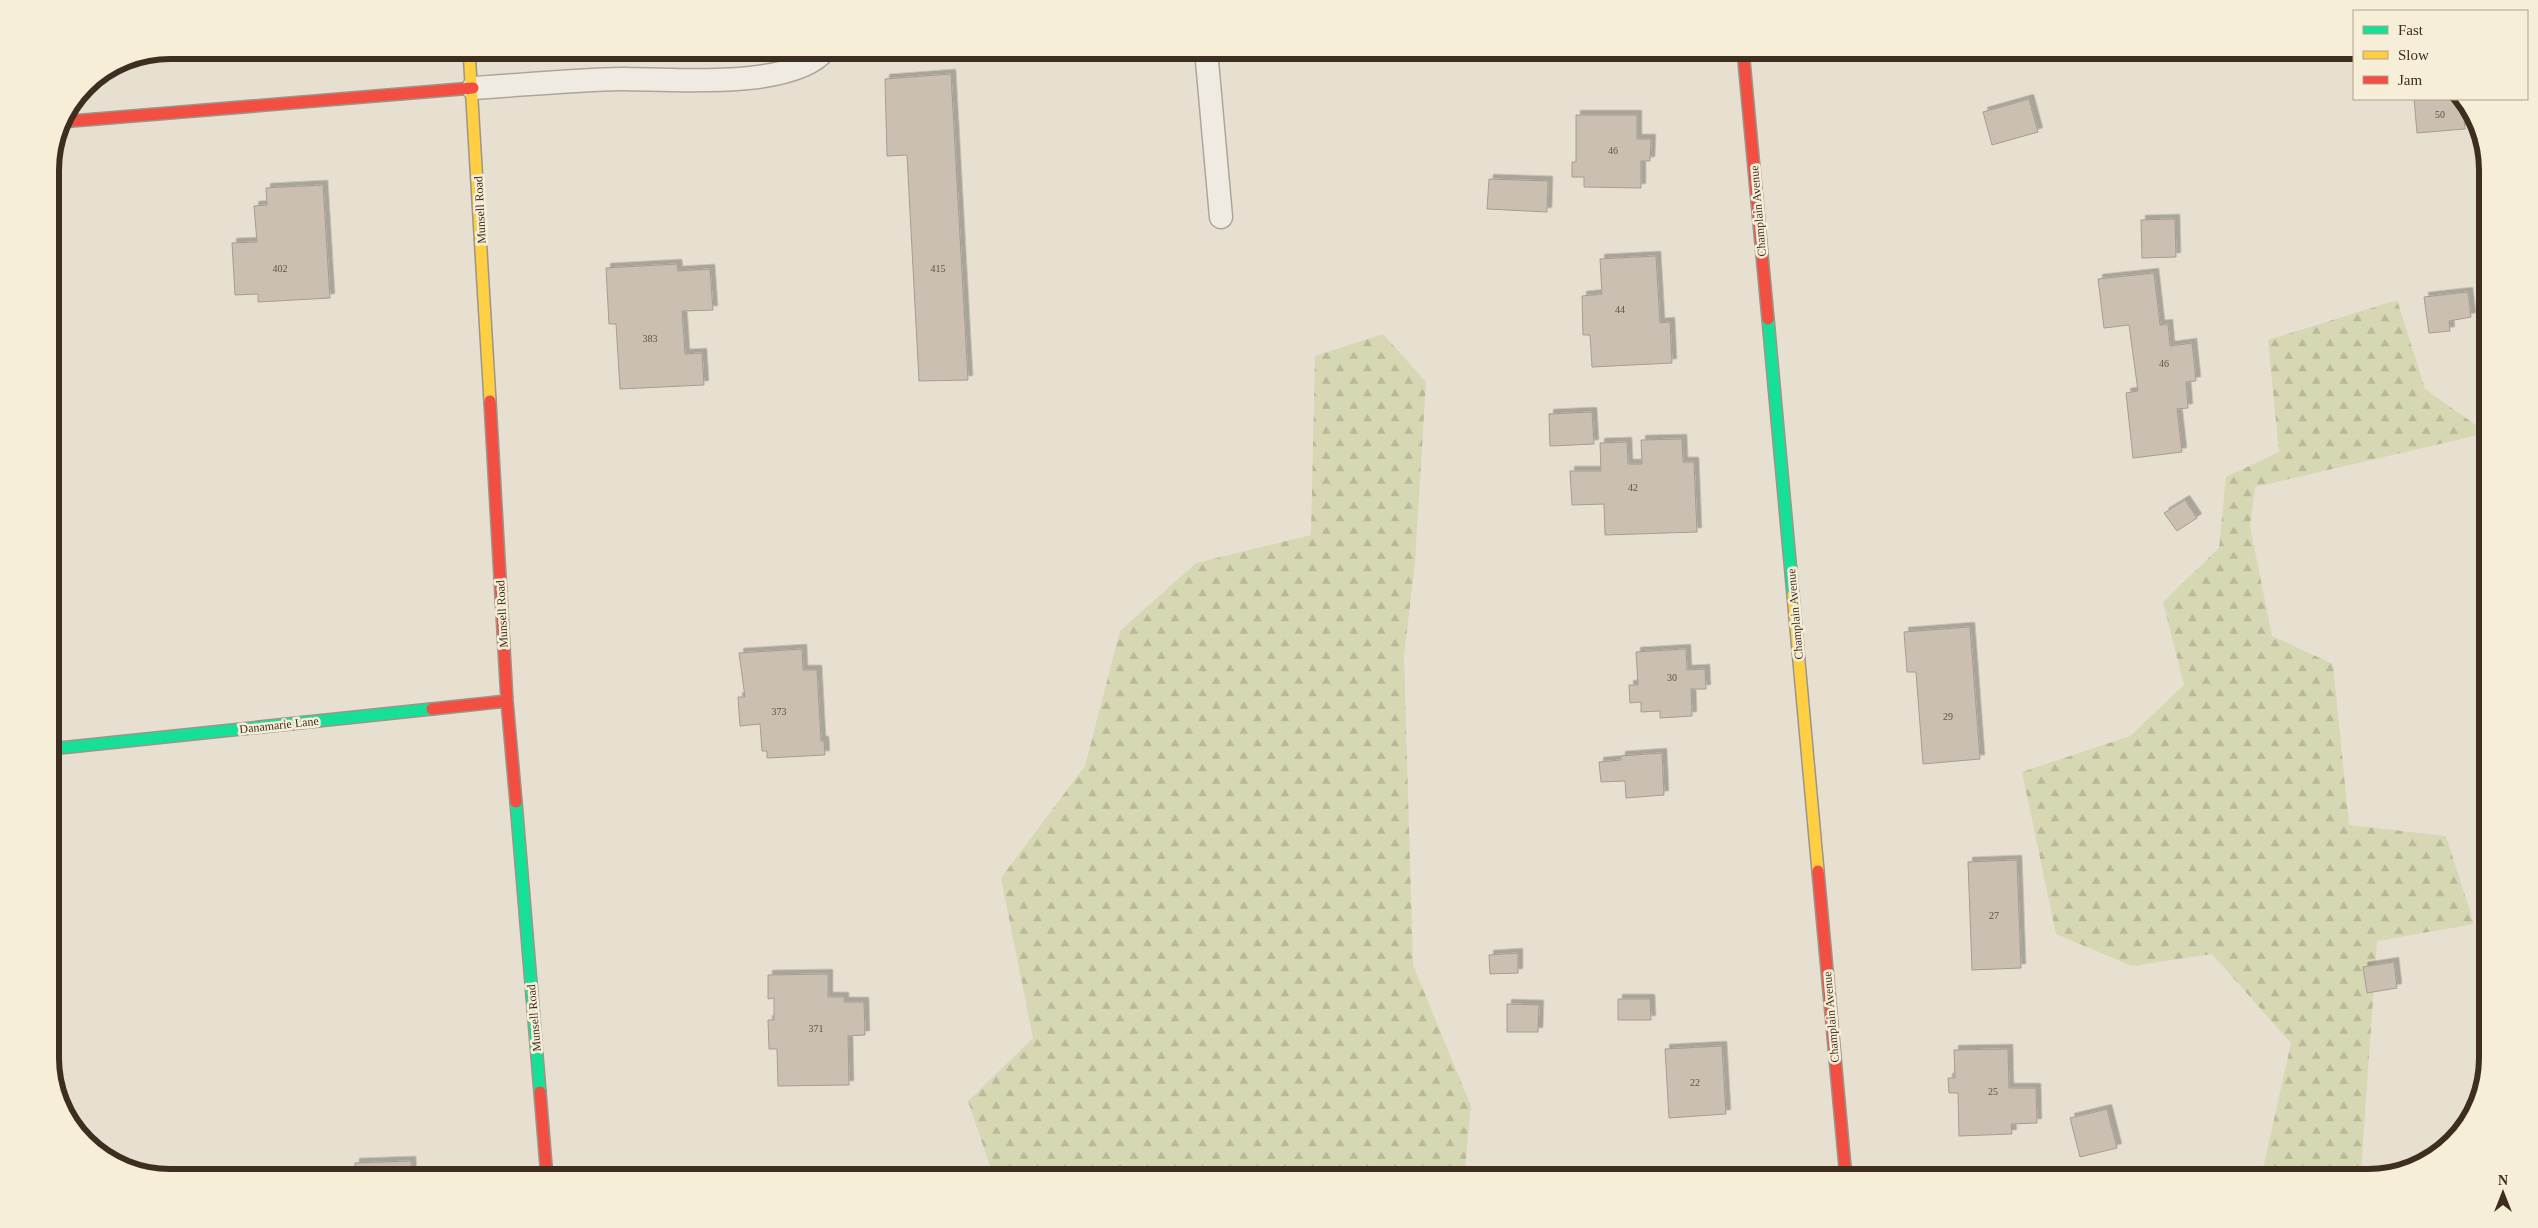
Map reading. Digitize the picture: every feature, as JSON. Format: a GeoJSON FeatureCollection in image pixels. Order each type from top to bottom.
{"type":"FeatureCollection","features":[{"type":"Feature","properties":{"kind":"street","name":"Munsell Road"},"geometry":{"type":"LineString","coordinates":[[470,59],[507,701],[546,1169]]}},
{"type":"Feature","properties":{"kind":"street","name":"Champlain Avenue"},"geometry":{"type":"LineString","coordinates":[[1744,59],[1845,1169]]}},
{"type":"Feature","properties":{"kind":"street"},"geometry":{"type":"LineString","coordinates":[[70,121],[473,88]]}},
{"type":"Feature","properties":{"kind":"street","name":"Danamarie Lane"},"geometry":{"type":"LineString","coordinates":[[59,748],[507,701]]}},
{"type":"Feature","properties":{"kind":"lane"},"geometry":{"type":"LineString","coordinates":[[473,88],[621,80],[712,81],[774,74],[800,66],[811,59]]}},
{"type":"Feature","properties":{"kind":"lane"},"geometry":{"type":"LineString","coordinates":[[1207,59],[1220,217]]}},
{"type":"Feature","properties":{"kind":"green space"},"geometry":{"type":"Polygon","coordinates":[[[2397,300],[2425,389],[2479,427],[2479,435],[2255,487],[2250,526],[2272,636],[2333,664],[2349,825],[2446,836],[2474,924],[2377,941],[2361,1169],[2263,1169],[2291,1043],[2212,954],[2132,966],[2056,934],[2022,772],[2130,736],[2184,685],[2163,602],[2219,548],[2226,477],[2279,452],[2268,340],[2397,300]]]}},
{"type":"Feature","properties":{"kind":"green space"},"geometry":{"type":"Polygon","coordinates":[[[1383,334],[1426,382],[1415,562],[1404,656],[1413,965],[1471,1106],[1465,1169],[991,1169],[968,1101],[1033,1038],[1001,878],[1085,766],[1120,631],[1196,563],[1311,535],[1315,356],[1383,334]]]}},
{"type":"Feature","properties":{"kind":"building"},"geometry":{"type":"Polygon","coordinates":[[[951,74],[968,380],[919,381],[907,155],[887,156],[885,79],[951,74]]]}},
{"type":"Feature","properties":{"kind":"building"},"geometry":{"type":"Polygon","coordinates":[[[2029,99],[2038,132],[1992,145],[1983,112],[2029,99]]]}},
{"type":"Feature","properties":{"kind":"building"},"geometry":{"type":"Polygon","coordinates":[[[2414,100],[2454,100],[2463,112],[2465,129],[2417,133],[2414,100]]]}},
{"type":"Feature","properties":{"kind":"building"},"geometry":{"type":"Polygon","coordinates":[[[1576,115],[1637,115],[1637,139],[1651,139],[1650,161],[1641,161],[1641,188],[1584,187],[1584,177],[1572,177],[1572,162],[1576,162],[1576,115]]]}},
{"type":"Feature","properties":{"kind":"building"},"geometry":{"type":"Polygon","coordinates":[[[1489,179],[1548,181],[1547,212],[1487,209],[1489,179]]]}},
{"type":"Feature","properties":{"kind":"building"},"geometry":{"type":"Polygon","coordinates":[[[323,185],[330,298],[258,302],[258,294],[235,295],[232,243],[257,242],[254,206],[267,205],[266,188],[323,185]]]}},
{"type":"Feature","properties":{"kind":"building"},"geometry":{"type":"Polygon","coordinates":[[[2175,219],[2176,257],[2142,258],[2141,220],[2175,219]]]}},
{"type":"Feature","properties":{"kind":"building"},"geometry":{"type":"Polygon","coordinates":[[[1656,256],[1660,323],[1670,322],[1672,363],[1592,367],[1590,335],[1583,335],[1582,296],[1602,294],[1600,259],[1656,256]]]}},
{"type":"Feature","properties":{"kind":"building"},"geometry":{"type":"Polygon","coordinates":[[[677,264],[678,271],[710,269],[713,310],[682,311],[685,354],[702,353],[704,385],[620,389],[616,324],[609,324],[606,268],[677,264]]]}},
{"type":"Feature","properties":{"kind":"building"},"geometry":{"type":"Polygon","coordinates":[[[2154,273],[2160,325],[2168,324],[2170,346],[2192,343],[2196,381],[2186,382],[2188,408],[2177,409],[2182,452],[2133,458],[2126,393],[2138,391],[2129,325],[2104,328],[2098,279],[2154,273]]]}},
{"type":"Feature","properties":{"kind":"building"},"geometry":{"type":"Polygon","coordinates":[[[2468,292],[2471,317],[2449,321],[2450,331],[2429,333],[2424,297],[2468,292]]]}},
{"type":"Feature","properties":{"kind":"building"},"geometry":{"type":"Polygon","coordinates":[[[1592,412],[1594,444],[1550,446],[1549,414],[1592,412]]]}},
{"type":"Feature","properties":{"kind":"building"},"geometry":{"type":"Polygon","coordinates":[[[1682,439],[1683,462],[1694,462],[1697,532],[1605,535],[1604,504],[1572,505],[1570,471],[1601,471],[1600,443],[1627,442],[1628,464],[1642,464],[1641,440],[1682,439]]]}},
{"type":"Feature","properties":{"kind":"building"},"geometry":{"type":"Polygon","coordinates":[[[2185,500],[2197,518],[2177,531],[2164,513],[2185,500]]]}},
{"type":"Feature","properties":{"kind":"building"},"geometry":{"type":"Polygon","coordinates":[[[1970,627],[1980,759],[1923,764],[1916,672],[1907,672],[1904,632],[1970,627]]]}},
{"type":"Feature","properties":{"kind":"building"},"geometry":{"type":"Polygon","coordinates":[[[802,649],[803,670],[817,670],[821,741],[824,741],[825,755],[767,758],[767,751],[762,751],[760,724],[740,726],[738,697],[745,697],[739,653],[802,649]]]}},
{"type":"Feature","properties":{"kind":"building"},"geometry":{"type":"Polygon","coordinates":[[[1686,649],[1687,670],[1705,669],[1706,689],[1691,689],[1692,716],[1660,718],[1660,711],[1641,712],[1641,702],[1630,703],[1629,685],[1638,685],[1636,652],[1686,649]]]}},
{"type":"Feature","properties":{"kind":"building"},"geometry":{"type":"Polygon","coordinates":[[[1662,753],[1664,795],[1626,798],[1625,781],[1601,782],[1599,762],[1621,760],[1621,756],[1662,753]]]}},
{"type":"Feature","properties":{"kind":"building"},"geometry":{"type":"Polygon","coordinates":[[[2017,860],[2021,968],[1972,970],[1968,862],[2017,860]]]}},
{"type":"Feature","properties":{"kind":"building"},"geometry":{"type":"Polygon","coordinates":[[[1518,953],[1518,973],[1490,974],[1489,955],[1518,953]]]}},
{"type":"Feature","properties":{"kind":"building"},"geometry":{"type":"Polygon","coordinates":[[[2394,962],[2397,988],[2367,993],[2363,967],[2394,962]]]}},
{"type":"Feature","properties":{"kind":"building"},"geometry":{"type":"Polygon","coordinates":[[[828,974],[828,997],[844,997],[844,1002],[864,1002],[865,1035],[848,1036],[849,1085],[778,1086],[777,1049],[769,1049],[768,1020],[774,1020],[774,998],[768,999],[768,975],[828,974]]]}},
{"type":"Feature","properties":{"kind":"building"},"geometry":{"type":"Polygon","coordinates":[[[1618,999],[1650,999],[1651,1020],[1618,1020],[1618,999]]]}},
{"type":"Feature","properties":{"kind":"building"},"geometry":{"type":"Polygon","coordinates":[[[1507,1004],[1539,1005],[1538,1032],[1507,1032],[1507,1004]]]}},
{"type":"Feature","properties":{"kind":"building"},"geometry":{"type":"Polygon","coordinates":[[[1722,1046],[1726,1114],[1669,1118],[1665,1049],[1722,1046]]]}},
{"type":"Feature","properties":{"kind":"building"},"geometry":{"type":"Polygon","coordinates":[[[2008,1049],[2009,1088],[2036,1088],[2037,1123],[2011,1124],[2012,1134],[1959,1136],[1958,1093],[1949,1093],[1948,1078],[1955,1078],[1954,1050],[2008,1049]]]}},
{"type":"Feature","properties":{"kind":"building"},"geometry":{"type":"Polygon","coordinates":[[[2107,1109],[2117,1148],[2080,1157],[2070,1118],[2107,1109]]]}},
{"type":"Feature","properties":{"kind":"building"},"geometry":{"type":"Polygon","coordinates":[[[411,1161],[411,1169],[355,1169],[355,1163],[411,1161]]]}},
{"type":"Feature","properties":{"kind":"traffic: fast"},"geometry":{"type":"LineString","coordinates":[[1768,319],[1793,595]]}},
{"type":"Feature","properties":{"kind":"traffic: fast"},"geometry":{"type":"LineString","coordinates":[[59,748],[432,709]]}},
{"type":"Feature","properties":{"kind":"traffic: fast"},"geometry":{"type":"LineString","coordinates":[[516,802],[540,1092]]}},
{"type":"Feature","properties":{"kind":"traffic: slow"},"geometry":{"type":"LineString","coordinates":[[470,59],[490,401]]}},
{"type":"Feature","properties":{"kind":"traffic: slow"},"geometry":{"type":"LineString","coordinates":[[1793,595],[1818,871]]}},
{"type":"Feature","properties":{"kind":"traffic: jam"},"geometry":{"type":"LineString","coordinates":[[1744,59],[1768,319]]}},
{"type":"Feature","properties":{"kind":"traffic: jam"},"geometry":{"type":"LineString","coordinates":[[70,121],[473,88]]}},
{"type":"Feature","properties":{"kind":"traffic: jam"},"geometry":{"type":"LineString","coordinates":[[490,401],[507,701],[516,802]]}},
{"type":"Feature","properties":{"kind":"traffic: jam"},"geometry":{"type":"LineString","coordinates":[[432,709],[507,701]]}},
{"type":"Feature","properties":{"kind":"traffic: jam"},"geometry":{"type":"LineString","coordinates":[[1818,871],[1845,1169]]}},
{"type":"Feature","properties":{"kind":"traffic: jam"},"geometry":{"type":"LineString","coordinates":[[540,1092],[546,1169]]}}]}
